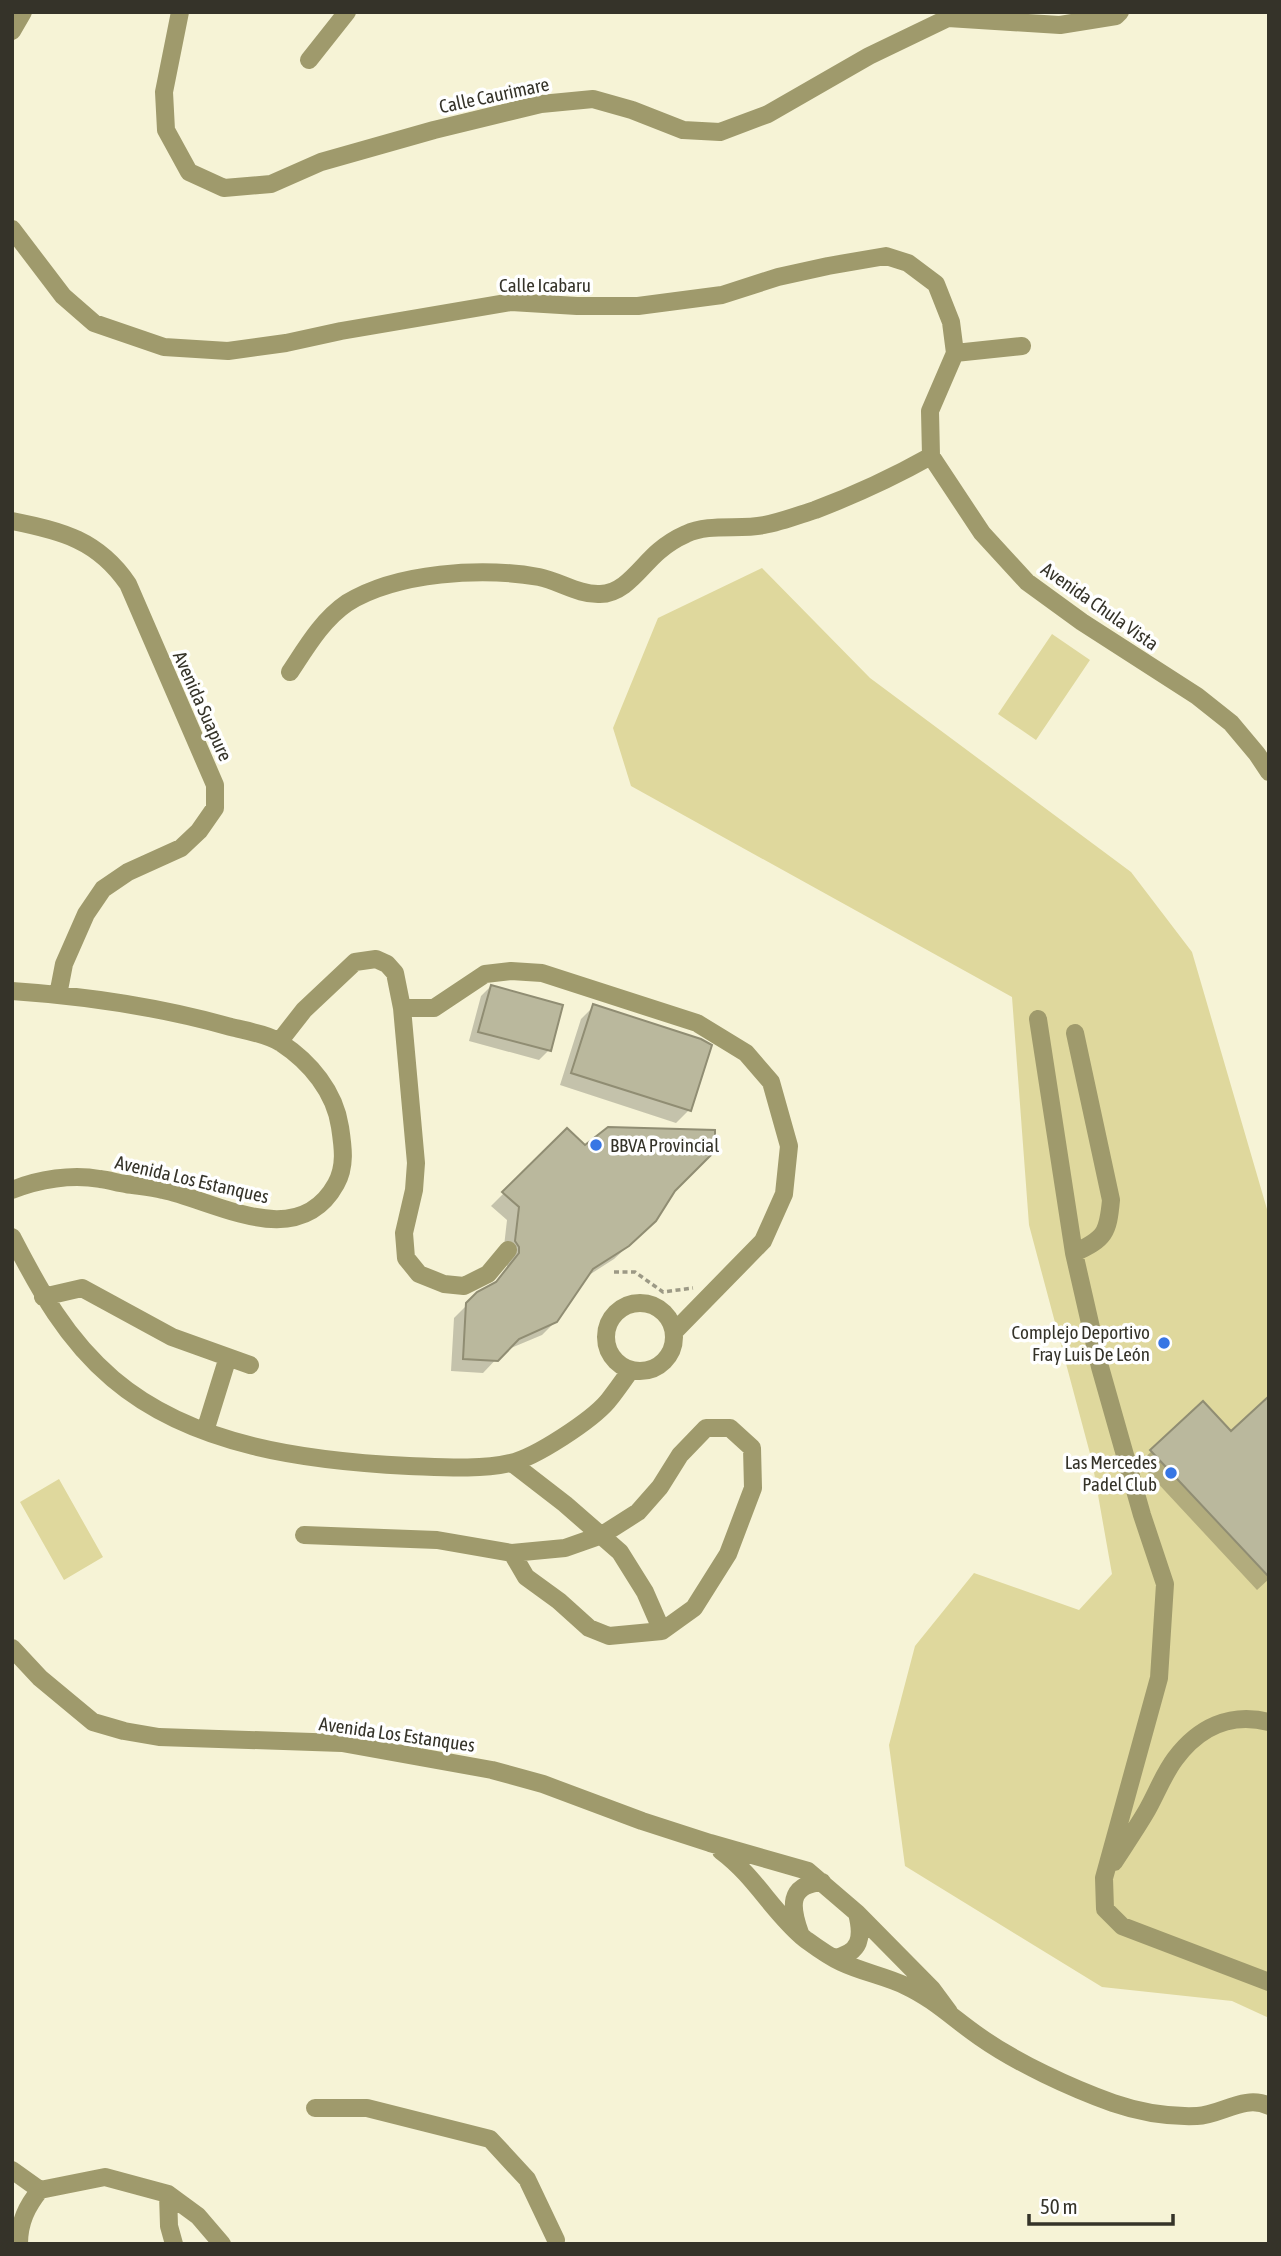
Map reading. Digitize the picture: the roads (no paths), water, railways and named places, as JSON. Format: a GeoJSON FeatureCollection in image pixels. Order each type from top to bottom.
{"type":"FeatureCollection","features":[{"type":"Feature","properties":{"kind":"street"},"geometry":{"type":"LineString","coordinates":[[12,31],[23,12]]}},
{"type":"Feature","properties":{"kind":"street","name":"Calle Caurimare"},"geometry":{"type":"LineString","coordinates":[[180,12],[164,92],[166,130],[189,172],[224,188],[271,184],[321,162],[541,104],[593,99],[632,110],[682,130],[720,132],[768,114],[869,56],[948,18],[1060,25],[1116,16],[1121,12]]}},
{"type":"Feature","properties":{"kind":"street"},"geometry":{"type":"LineString","coordinates":[[309,61],[347,12]]}},
{"type":"Feature","properties":{"kind":"street","name":"Calle Icabaru"},"geometry":{"type":"LineString","coordinates":[[12,229],[63,296],[94,323],[164,346],[228,351],[511,302],[638,306],[722,295],[778,277],[886,256],[908,264],[936,284],[951,322],[955,353]]}},
{"type":"Feature","properties":{"kind":"street"},"geometry":{"type":"LineString","coordinates":[[290,672],[318,630],[346,604],[381,587],[472,571],[541,578],[601,595],[625,585],[659,551],[687,533],[724,527],[764,525],[804,514],[888,480],[931,456],[930,411],[955,353],[1022,346]]}},
{"type":"Feature","properties":{"kind":"street","name":"Avenida Chula Vista"},"geometry":{"type":"LineString","coordinates":[[931,456],[982,533],[1027,582],[1092,629],[1197,696],[1231,723],[1269,772]]}},
{"type":"Feature","properties":{"kind":"street","name":"Avenida Suapure"},"geometry":{"type":"LineString","coordinates":[[12,521],[49,529],[81,540],[102,553],[117,568],[128,584],[215,785],[215,808],[199,831],[181,848],[128,872],[103,889],[86,914],[64,964],[58,995]]}},
{"type":"Feature","properties":{"kind":"street"},"geometry":{"type":"LineString","coordinates":[[279,1042],[304,1010],[355,962],[376,959],[387,964],[395,973],[402,1007],[416,1163],[414,1191],[404,1233],[405,1258],[419,1274],[444,1284],[464,1286],[488,1275],[508,1250]]}},
{"type":"Feature","properties":{"kind":"street"},"geometry":{"type":"LineString","coordinates":[[402,1007],[434,1008],[485,974],[511,971],[542,973],[697,1023],[746,1053],[771,1082],[789,1146],[784,1194],[763,1241],[674,1332]]}},
{"type":"Feature","properties":{"kind":"street"},"geometry":{"type":"LineString","coordinates":[[12,991],[58,995]]}},
{"type":"Feature","properties":{"kind":"street","name":"Avenida Los Estanques"},"geometry":{"type":"LineString","coordinates":[[12,1190],[37,1182],[69,1177],[100,1178],[164,1190],[245,1216],[273,1219],[308,1212],[321,1203],[336,1184],[344,1161],[339,1119],[332,1099],[306,1063],[279,1042],[188,1015],[58,995]]}},
{"type":"Feature","properties":{"kind":"street"},"geometry":{"type":"LineString","coordinates":[[1038,1019],[1074,1253],[1100,1367],[1142,1515],[1165,1584],[1159,1678],[1104,1878],[1105,1909],[1122,1926],[1269,1982]]}},
{"type":"Feature","properties":{"kind":"street"},"geometry":{"type":"LineString","coordinates":[[1074,1253],[1100,1239],[1109,1224],[1111,1200],[1075,1033]]}},
{"type":"Feature","properties":{"kind":"street"},"geometry":{"type":"LineString","coordinates":[[12,1237],[43,1297],[72,1338],[113,1379],[151,1407],[205,1431],[250,1445],[298,1455],[375,1464],[449,1468],[512,1463],[558,1441],[607,1403],[630,1371]]}},
{"type":"Feature","properties":{"kind":"street"},"geometry":{"type":"LineString","coordinates":[[43,1297],[82,1288],[172,1337],[250,1365]]}},
{"type":"Feature","properties":{"kind":"street"},"geometry":{"type":"LineString","coordinates":[[635,1303],[649,1304],[667,1316],[674,1332],[674,1345],[665,1361],[656,1368],[643,1372],[630,1371],[619,1365],[610,1355],[606,1343],[607,1326],[617,1311],[635,1303]]}},
{"type":"Feature","properties":{"kind":"street"},"geometry":{"type":"LineString","coordinates":[[205,1431],[228,1357]]}},
{"type":"Feature","properties":{"kind":"street"},"geometry":{"type":"LineString","coordinates":[[304,1535],[437,1540],[512,1553],[565,1548],[602,1535],[638,1512],[660,1487],[680,1455],[706,1428],[730,1428],[752,1448],[753,1488],[728,1554],[694,1608],[662,1631],[609,1636],[589,1628],[559,1601],[526,1577],[512,1553]]}},
{"type":"Feature","properties":{"kind":"street"},"geometry":{"type":"LineString","coordinates":[[512,1463],[620,1552],[645,1592],[662,1631]]}},
{"type":"Feature","properties":{"kind":"street","name":"Avenida Los Estanques"},"geometry":{"type":"LineString","coordinates":[[12,1648],[40,1678],[93,1722],[124,1731],[159,1737],[342,1743],[492,1770],[543,1784],[710,1843],[808,1871],[857,1913],[933,1989],[949,2011]]}},
{"type":"Feature","properties":{"kind":"street"},"geometry":{"type":"LineString","coordinates":[[1104,1878],[1147,1811],[1175,1759],[1202,1733],[1223,1721],[1244,1718],[1269,1722]]}},
{"type":"Feature","properties":{"kind":"street","name":"Avenida Los Estanques"},"geometry":{"type":"LineString","coordinates":[[710,1843],[737,1863],[802,1936],[834,1958],[906,1986],[949,2011],[980,2037],[1017,2059],[1088,2094],[1118,2105],[1172,2115],[1199,2116],[1239,2104],[1261,2102],[1269,2106]]}},
{"type":"Feature","properties":{"kind":"street"},"geometry":{"type":"LineString","coordinates":[[802,1936],[793,1909],[796,1894],[813,1882],[822,1882]]}},
{"type":"Feature","properties":{"kind":"street"},"geometry":{"type":"LineString","coordinates":[[834,1958],[852,1952],[858,1944],[860,1924],[857,1913]]}},
{"type":"Feature","properties":{"kind":"street"},"geometry":{"type":"LineString","coordinates":[[315,2108],[367,2108],[490,2139],[527,2179],[555,2243]]}},
{"type":"Feature","properties":{"kind":"street"},"geometry":{"type":"LineString","coordinates":[[12,2170],[40,2190]]}},
{"type":"Feature","properties":{"kind":"street"},"geometry":{"type":"LineString","coordinates":[[19,2244],[19,2230],[29,2204],[40,2190],[105,2177],[168,2194],[198,2216],[222,2244]]}},
{"type":"Feature","properties":{"kind":"street"},"geometry":{"type":"LineString","coordinates":[[168,2194],[169,2226],[174,2244]]}},
{"type":"Feature","properties":{"kind":"place","name":"BBVA Provincial"},"geometry":{"type":"Point","coordinates":[596,1145]}},
{"type":"Feature","properties":{"kind":"place","name":"Complejo Deportivo Fray Luis De León"},"geometry":{"type":"Point","coordinates":[1164,1343]}},
{"type":"Feature","properties":{"kind":"place","name":"Las Mercedes Padel Club"},"geometry":{"type":"Point","coordinates":[1171,1473]}}]}
